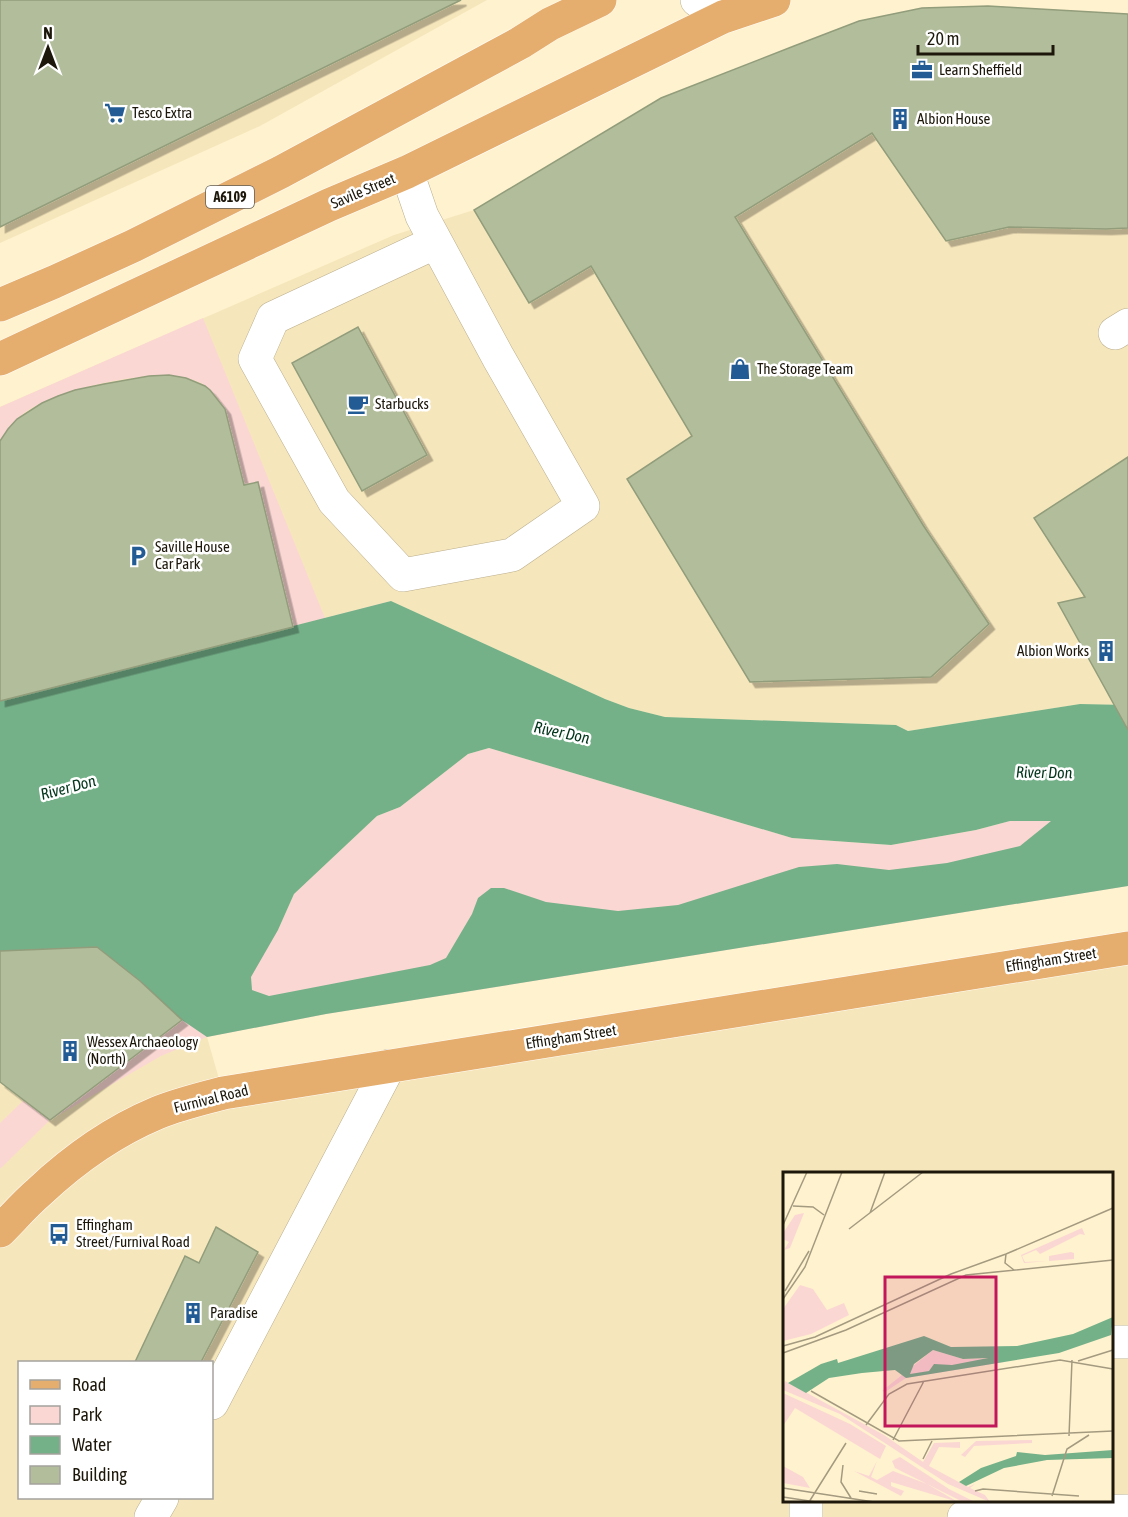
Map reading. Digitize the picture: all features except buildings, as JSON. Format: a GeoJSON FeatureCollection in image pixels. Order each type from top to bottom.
{"type":"FeatureCollection","features":[{"type":"Feature","properties":{"kind":"main road","name":"A6109"},"geometry":{"type":"LineString","coordinates":[[0,305],[133,246],[270,177],[520,43],[550,24],[600,0]]}},
{"type":"Feature","properties":{"kind":"main road","name":"Savile Street"},"geometry":{"type":"LineString","coordinates":[[0,359],[329,205],[407,172],[715,6],[774,0]]}},
{"type":"Feature","properties":{"kind":"main road","name":"Effingham Street"},"geometry":{"type":"LineString","coordinates":[[389,1066],[1128,948]]}},
{"type":"Feature","properties":{"kind":"main road","name":"Furnival Road"},"geometry":{"type":"LineString","coordinates":[[1,1228],[39,1191],[81,1158],[115,1135],[156,1114],[184,1103],[223,1093],[389,1066]]}},
{"type":"Feature","properties":{"kind":"street"},"geometry":{"type":"LineString","coordinates":[[407,172],[422,216],[498,357],[583,506],[512,555],[403,575],[334,501],[255,359],[273,318],[436,242]]}},
{"type":"Feature","properties":{"kind":"street"},"geometry":{"type":"LineString","coordinates":[[213,1401],[389,1066]]}},
{"type":"Feature","properties":{"kind":"street"},"geometry":{"type":"LineString","coordinates":[[151,1517],[161,1499]]}},
{"type":"Feature","properties":{"kind":"street"},"geometry":{"type":"LineString","coordinates":[[964,1517],[1040,1506],[1128,1511]]}},
{"type":"Feature","properties":{"kind":"shaded area","name":"Tesco Extra"},"geometry":{"type":"Polygon","coordinates":[[[0,0],[487,0],[260,126],[0,243],[0,0]]]}},
{"type":"Feature","properties":{"kind":"shaded area"},"geometry":{"type":"Polygon","coordinates":[[[988,6],[1128,14],[1128,705],[1080,704],[908,731],[896,725],[665,717],[605,699],[391,601],[0,701],[0,407],[394,235],[474,210],[663,98],[859,21],[988,6]]]}},
{"type":"Feature","properties":{"kind":"shaded area"},"geometry":{"type":"Polygon","coordinates":[[[1128,948],[1128,1517],[0,1517],[0,952],[207,1037],[223,1093],[1128,948]]]}},
{"type":"Feature","properties":{"kind":"green space"},"geometry":{"type":"Polygon","coordinates":[[[203,318],[325,618],[391,601],[0,763],[0,701],[293,627],[258,482],[244,485],[227,415],[223,416],[214,395],[204,385],[188,379],[166,376],[142,377],[89,387],[43,402],[27,411],[5,433],[0,442],[0,407],[203,318]]]}},
{"type":"Feature","properties":{"kind":"green space"},"geometry":{"type":"Polygon","coordinates":[[[489,748],[792,838],[891,845],[976,830],[1010,821],[1051,821],[1128,886],[326,1014],[207,1037],[161,1056],[50,1120],[0,1169],[0,1123],[24,1100],[50,1119],[278,930],[294,894],[377,816],[400,807],[468,754],[489,748]]]}},
{"type":"Feature","properties":{"kind":"water","name":"River Don"},"geometry":{"type":"Polygon","coordinates":[[[391,601],[605,699],[665,717],[896,725],[908,731],[1080,704],[1128,705],[1128,886],[326,1014],[207,1037],[182,1020],[0,952],[0,701],[391,601]],[[489,748],[468,754],[400,807],[377,816],[294,894],[278,930],[251,977],[252,990],[269,996],[430,965],[446,958],[472,914],[478,898],[491,888],[504,888],[546,902],[618,911],[678,905],[799,867],[837,864],[889,870],[947,863],[1020,846],[1051,821],[1010,821],[976,830],[891,845],[792,838],[489,748]]]}},
{"type":"Feature","properties":{"kind":"place","name":"Learn Sheffield"},"geometry":{"type":"Point","coordinates":[922,70]}},
{"type":"Feature","properties":{"kind":"place","name":"Tesco Extra"},"geometry":{"type":"Point","coordinates":[115,113]}},
{"type":"Feature","properties":{"kind":"place","name":"Albion House"},"geometry":{"type":"Point","coordinates":[900,119]}},
{"type":"Feature","properties":{"kind":"place","name":"The Storage Team"},"geometry":{"type":"Point","coordinates":[740,369]}},
{"type":"Feature","properties":{"kind":"place","name":"Starbucks"},"geometry":{"type":"Point","coordinates":[358,404]}},
{"type":"Feature","properties":{"kind":"place","name":"Saville House Car Park"},"geometry":{"type":"Point","coordinates":[138,556]}},
{"type":"Feature","properties":{"kind":"place","name":"Albion Works"},"geometry":{"type":"Point","coordinates":[1106,651]}},
{"type":"Feature","properties":{"kind":"place","name":"Wessex Archaeology (North)"},"geometry":{"type":"Point","coordinates":[70,1051]}},
{"type":"Feature","properties":{"kind":"place","name":"Effingham Street/Furnival Road"},"geometry":{"type":"Point","coordinates":[59,1234]}},
{"type":"Feature","properties":{"kind":"place","name":"Paradise"},"geometry":{"type":"Point","coordinates":[193,1313]}}]}
